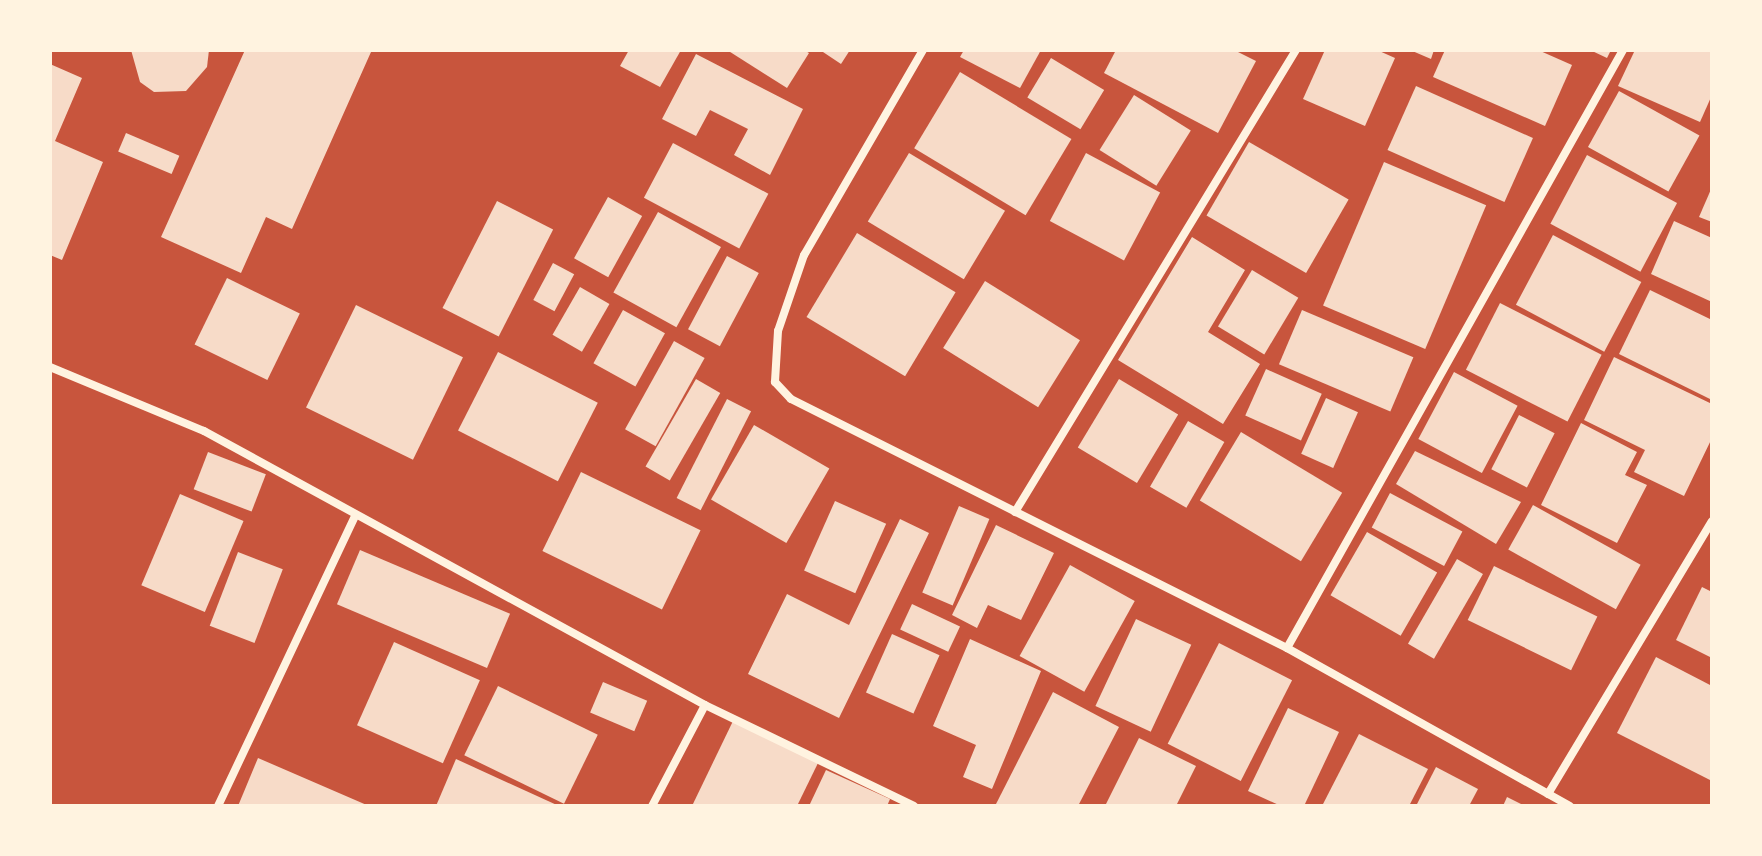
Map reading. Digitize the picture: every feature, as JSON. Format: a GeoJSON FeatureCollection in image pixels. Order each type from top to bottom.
{"type":"FeatureCollection","features":[{"type":"Feature","properties":{"kind":"street"},"geometry":{"type":"LineString","coordinates":[[923,50],[804,255],[778,331],[775,382],[791,399],[1287,648],[1570,806]]}},
{"type":"Feature","properties":{"kind":"street"},"geometry":{"type":"LineString","coordinates":[[1015,512],[1296,50]]}},
{"type":"Feature","properties":{"kind":"street"},"geometry":{"type":"LineString","coordinates":[[1287,648],[1623,50]]}},
{"type":"Feature","properties":{"kind":"street"},"geometry":{"type":"LineString","coordinates":[[50,367],[204,431],[705,705],[914,806]]}},
{"type":"Feature","properties":{"kind":"street"},"geometry":{"type":"LineString","coordinates":[[218,806],[355,516]]}},
{"type":"Feature","properties":{"kind":"street"},"geometry":{"type":"LineString","coordinates":[[1548,794],[1712,521]]}},
{"type":"Feature","properties":{"kind":"street"},"geometry":{"type":"LineString","coordinates":[[652,806],[705,705]]}},
{"type":"Feature","properties":{"kind":"building"},"geometry":{"type":"Polygon","coordinates":[[[131,50],[209,50],[207,67],[186,91],[154,92],[140,82],[131,50]]]}},
{"type":"Feature","properties":{"kind":"building"},"geometry":{"type":"Polygon","coordinates":[[[245,50],[371,52],[292,229],[266,217],[241,273],[161,237],[245,50]]]}},
{"type":"Feature","properties":{"kind":"building"},"geometry":{"type":"Polygon","coordinates":[[[629,50],[681,50],[660,87],[620,66],[629,50]]]}},
{"type":"Feature","properties":{"kind":"building"},"geometry":{"type":"Polygon","coordinates":[[[727,50],[804,50],[809,53],[787,88],[727,50]]]}},
{"type":"Feature","properties":{"kind":"building"},"geometry":{"type":"Polygon","coordinates":[[[820,50],[850,50],[841,64],[820,50]]]}},
{"type":"Feature","properties":{"kind":"building"},"geometry":{"type":"Polygon","coordinates":[[[964,50],[1041,50],[1020,88],[960,57],[964,50]]]}},
{"type":"Feature","properties":{"kind":"building"},"geometry":{"type":"Polygon","coordinates":[[[1116,50],[1234,50],[1256,61],[1218,133],[1104,73],[1116,50]]]}},
{"type":"Feature","properties":{"kind":"building"},"geometry":{"type":"Polygon","coordinates":[[[1325,50],[1377,50],[1395,58],[1365,126],[1303,99],[1325,50]]]}},
{"type":"Feature","properties":{"kind":"building"},"geometry":{"type":"Polygon","coordinates":[[[1410,50],[1434,50],[1431,59],[1410,50]]]}},
{"type":"Feature","properties":{"kind":"building"},"geometry":{"type":"Polygon","coordinates":[[[1445,50],[1538,50],[1572,65],[1545,126],[1433,77],[1445,50]]]}},
{"type":"Feature","properties":{"kind":"building"},"geometry":{"type":"Polygon","coordinates":[[[1590,50],[1611,50],[1607,58],[1590,50]]]}},
{"type":"Feature","properties":{"kind":"building"},"geometry":{"type":"Polygon","coordinates":[[[1635,50],[1712,50],[1712,95],[1700,122],[1618,86],[1635,50]]]}},
{"type":"Feature","properties":{"kind":"building"},"geometry":{"type":"Polygon","coordinates":[[[696,54],[803,109],[770,175],[734,155],[748,129],[710,110],[696,136],[662,119],[696,54]]]}},
{"type":"Feature","properties":{"kind":"building"},"geometry":{"type":"Polygon","coordinates":[[[1051,58],[1104,90],[1080,129],[1027,97],[1051,58]]]}},
{"type":"Feature","properties":{"kind":"building"},"geometry":{"type":"Polygon","coordinates":[[[50,64],[82,78],[55,141],[103,162],[62,260],[50,255],[50,64]]]}},
{"type":"Feature","properties":{"kind":"building"},"geometry":{"type":"Polygon","coordinates":[[[960,72],[1071,139],[1026,215],[914,148],[960,72]]]}},
{"type":"Feature","properties":{"kind":"building"},"geometry":{"type":"Polygon","coordinates":[[[1416,86],[1533,138],[1504,202],[1388,150],[1416,86]]]}},
{"type":"Feature","properties":{"kind":"building"},"geometry":{"type":"Polygon","coordinates":[[[1619,91],[1699,136],[1668,192],[1588,147],[1619,91]]]}},
{"type":"Feature","properties":{"kind":"building"},"geometry":{"type":"Polygon","coordinates":[[[1134,95],[1191,131],[1156,186],[1100,150],[1134,95]]]}},
{"type":"Feature","properties":{"kind":"building"},"geometry":{"type":"Polygon","coordinates":[[[126,133],[179,156],[172,174],[118,151],[126,133]]]}},
{"type":"Feature","properties":{"kind":"building"},"geometry":{"type":"Polygon","coordinates":[[[1249,142],[1349,200],[1306,273],[1206,216],[1249,142]]]}},
{"type":"Feature","properties":{"kind":"building"},"geometry":{"type":"Polygon","coordinates":[[[673,143],[768,194],[739,248],[644,198],[673,143]]]}},
{"type":"Feature","properties":{"kind":"building"},"geometry":{"type":"Polygon","coordinates":[[[909,153],[1005,211],[964,279],[868,222],[909,153]]]}},
{"type":"Feature","properties":{"kind":"building"},"geometry":{"type":"Polygon","coordinates":[[[1086,153],[1160,192],[1124,260],[1050,221],[1086,153]]]}},
{"type":"Feature","properties":{"kind":"building"},"geometry":{"type":"Polygon","coordinates":[[[1587,155],[1677,203],[1640,272],[1550,224],[1587,155]]]}},
{"type":"Feature","properties":{"kind":"building"},"geometry":{"type":"Polygon","coordinates":[[[1384,162],[1486,205],[1425,349],[1323,306],[1384,162]]]}},
{"type":"Feature","properties":{"kind":"building"},"geometry":{"type":"Polygon","coordinates":[[[1712,187],[1712,222],[1699,217],[1712,187]]]}},
{"type":"Feature","properties":{"kind":"building"},"geometry":{"type":"Polygon","coordinates":[[[608,197],[642,216],[608,277],[574,258],[608,197]]]}},
{"type":"Feature","properties":{"kind":"building"},"geometry":{"type":"Polygon","coordinates":[[[497,201],[553,230],[499,337],[443,308],[497,201]]]}},
{"type":"Feature","properties":{"kind":"building"},"geometry":{"type":"Polygon","coordinates":[[[658,212],[721,247],[676,327],[613,292],[658,212]]]}},
{"type":"Feature","properties":{"kind":"building"},"geometry":{"type":"Polygon","coordinates":[[[1674,221],[1712,238],[1712,302],[1651,274],[1674,221]]]}},
{"type":"Feature","properties":{"kind":"building"},"geometry":{"type":"Polygon","coordinates":[[[857,233],[956,292],[905,376],[807,317],[857,233]]]}},
{"type":"Feature","properties":{"kind":"building"},"geometry":{"type":"Polygon","coordinates":[[[1553,235],[1641,282],[1604,352],[1516,305],[1553,235]]]}},
{"type":"Feature","properties":{"kind":"building"},"geometry":{"type":"Polygon","coordinates":[[[1192,237],[1245,270],[1208,332],[1260,364],[1223,424],[1118,360],[1192,237]]]}},
{"type":"Feature","properties":{"kind":"building"},"geometry":{"type":"Polygon","coordinates":[[[727,256],[759,273],[720,346],[688,329],[727,256]]]}},
{"type":"Feature","properties":{"kind":"building"},"geometry":{"type":"Polygon","coordinates":[[[553,263],[574,274],[554,311],[533,300],[553,263]]]}},
{"type":"Feature","properties":{"kind":"building"},"geometry":{"type":"Polygon","coordinates":[[[1252,270],[1298,298],[1264,354],[1218,327],[1252,270]]]}},
{"type":"Feature","properties":{"kind":"building"},"geometry":{"type":"Polygon","coordinates":[[[227,278],[300,314],[267,380],[195,345],[227,278]]]}},
{"type":"Feature","properties":{"kind":"building"},"geometry":{"type":"Polygon","coordinates":[[[985,281],[1080,340],[1038,407],[943,348],[985,281]]]}},
{"type":"Feature","properties":{"kind":"building"},"geometry":{"type":"Polygon","coordinates":[[[580,287],[609,304],[582,352],[552,335],[580,287]]]}},
{"type":"Feature","properties":{"kind":"building"},"geometry":{"type":"Polygon","coordinates":[[[1650,290],[1712,320],[1712,400],[1619,354],[1650,290]]]}},
{"type":"Feature","properties":{"kind":"building"},"geometry":{"type":"Polygon","coordinates":[[[1500,303],[1602,355],[1568,422],[1466,370],[1500,303]]]}},
{"type":"Feature","properties":{"kind":"building"},"geometry":{"type":"Polygon","coordinates":[[[356,305],[463,357],[413,460],[306,407],[356,305]]]}},
{"type":"Feature","properties":{"kind":"building"},"geometry":{"type":"Polygon","coordinates":[[[623,310],[665,333],[635,387],[593,363],[623,310]]]}},
{"type":"Feature","properties":{"kind":"building"},"geometry":{"type":"Polygon","coordinates":[[[1302,310],[1413,357],[1390,412],[1279,364],[1302,310]]]}},
{"type":"Feature","properties":{"kind":"building"},"geometry":{"type":"Polygon","coordinates":[[[674,341],[705,358],[656,446],[625,429],[674,341]]]}},
{"type":"Feature","properties":{"kind":"building"},"geometry":{"type":"Polygon","coordinates":[[[498,352],[598,403],[558,481],[458,430],[498,352]]]}},
{"type":"Feature","properties":{"kind":"building"},"geometry":{"type":"Polygon","coordinates":[[[1614,357],[1712,404],[1712,438],[1684,496],[1634,472],[1645,450],[1584,420],[1614,357]]]}},
{"type":"Feature","properties":{"kind":"building"},"geometry":{"type":"Polygon","coordinates":[[[1266,369],[1322,394],[1301,440],[1245,416],[1266,369]]]}},
{"type":"Feature","properties":{"kind":"building"},"geometry":{"type":"Polygon","coordinates":[[[1454,372],[1518,406],[1482,473],[1418,439],[1454,372]]]}},
{"type":"Feature","properties":{"kind":"building"},"geometry":{"type":"Polygon","coordinates":[[[696,379],[720,393],[670,480],[646,466],[696,379]]]}},
{"type":"Feature","properties":{"kind":"building"},"geometry":{"type":"Polygon","coordinates":[[[1119,379],[1178,415],[1137,483],[1078,448],[1119,379]]]}},
{"type":"Feature","properties":{"kind":"building"},"geometry":{"type":"Polygon","coordinates":[[[1326,398],[1358,412],[1333,468],[1301,454],[1326,398]]]}},
{"type":"Feature","properties":{"kind":"building"},"geometry":{"type":"Polygon","coordinates":[[[727,399],[751,411],[701,510],[677,498],[727,399]]]}},
{"type":"Feature","properties":{"kind":"building"},"geometry":{"type":"Polygon","coordinates":[[[1519,415],[1555,433],[1527,488],[1491,469],[1519,415]]]}},
{"type":"Feature","properties":{"kind":"building"},"geometry":{"type":"Polygon","coordinates":[[[1188,421],[1224,442],[1186,508],[1150,487],[1188,421]]]}},
{"type":"Feature","properties":{"kind":"building"},"geometry":{"type":"Polygon","coordinates":[[[1581,423],[1637,452],[1625,475],[1647,485],[1617,543],[1541,505],[1581,423]]]}},
{"type":"Feature","properties":{"kind":"building"},"geometry":{"type":"Polygon","coordinates":[[[754,425],[829,469],[786,543],[711,499],[754,425]]]}},
{"type":"Feature","properties":{"kind":"building"},"geometry":{"type":"Polygon","coordinates":[[[1241,432],[1342,493],[1301,561],[1200,501],[1241,432]]]}},
{"type":"Feature","properties":{"kind":"building"},"geometry":{"type":"Polygon","coordinates":[[[1415,451],[1521,502],[1496,544],[1396,484],[1415,451]]]}},
{"type":"Feature","properties":{"kind":"building"},"geometry":{"type":"Polygon","coordinates":[[[208,452],[266,474],[252,512],[194,489],[208,452]]]}},
{"type":"Feature","properties":{"kind":"building"},"geometry":{"type":"Polygon","coordinates":[[[581,472],[701,530],[662,609],[542,551],[581,472]]]}},
{"type":"Feature","properties":{"kind":"building"},"geometry":{"type":"Polygon","coordinates":[[[1390,493],[1462,531],[1444,566],[1372,527],[1390,493]]]}},
{"type":"Feature","properties":{"kind":"building"},"geometry":{"type":"Polygon","coordinates":[[[180,494],[244,521],[205,612],[141,585],[180,494]]]}},
{"type":"Feature","properties":{"kind":"building"},"geometry":{"type":"Polygon","coordinates":[[[835,501],[886,524],[855,593],[804,570],[835,501]]]}},
{"type":"Feature","properties":{"kind":"building"},"geometry":{"type":"Polygon","coordinates":[[[1533,505],[1641,565],[1616,609],[1508,550],[1533,505]]]}},
{"type":"Feature","properties":{"kind":"building"},"geometry":{"type":"Polygon","coordinates":[[[959,506],[989,519],[953,605],[922,593],[959,506]]]}},
{"type":"Feature","properties":{"kind":"building"},"geometry":{"type":"Polygon","coordinates":[[[900,519],[929,533],[839,718],[748,674],[787,594],[849,625],[900,519]]]}},
{"type":"Feature","properties":{"kind":"building"},"geometry":{"type":"Polygon","coordinates":[[[996,525],[1054,553],[1021,620],[988,605],[977,628],[952,615],[996,525]]]}},
{"type":"Feature","properties":{"kind":"building"},"geometry":{"type":"Polygon","coordinates":[[[1367,532],[1437,572],[1401,636],[1330,595],[1367,532]]]}},
{"type":"Feature","properties":{"kind":"building"},"geometry":{"type":"Polygon","coordinates":[[[360,550],[510,614],[487,668],[337,604],[360,550]]]}},
{"type":"Feature","properties":{"kind":"building"},"geometry":{"type":"Polygon","coordinates":[[[238,552],[283,569],[255,643],[210,626],[238,552]]]}},
{"type":"Feature","properties":{"kind":"building"},"geometry":{"type":"Polygon","coordinates":[[[1457,559],[1483,574],[1434,659],[1408,644],[1457,559]]]}},
{"type":"Feature","properties":{"kind":"building"},"geometry":{"type":"Polygon","coordinates":[[[1070,565],[1135,601],[1084,692],[1020,656],[1070,565]]]}},
{"type":"Feature","properties":{"kind":"building"},"geometry":{"type":"Polygon","coordinates":[[[1494,566],[1597,616],[1571,670],[1468,620],[1494,566]]]}},
{"type":"Feature","properties":{"kind":"building"},"geometry":{"type":"Polygon","coordinates":[[[1702,587],[1712,592],[1712,658],[1676,640],[1702,587]]]}},
{"type":"Feature","properties":{"kind":"building"},"geometry":{"type":"Polygon","coordinates":[[[912,604],[960,626],[948,652],[900,629],[912,604]]]}},
{"type":"Feature","properties":{"kind":"building"},"geometry":{"type":"Polygon","coordinates":[[[1136,619],[1191,645],[1151,732],[1095,706],[1136,619]]]}},
{"type":"Feature","properties":{"kind":"building"},"geometry":{"type":"Polygon","coordinates":[[[892,634],[940,655],[913,714],[866,692],[892,634]]]}},
{"type":"Feature","properties":{"kind":"building"},"geometry":{"type":"Polygon","coordinates":[[[970,639],[1041,671],[992,789],[963,777],[976,745],[933,726],[970,639]]]}},
{"type":"Feature","properties":{"kind":"building"},"geometry":{"type":"Polygon","coordinates":[[[394,642],[480,680],[443,763],[357,725],[394,642]]]}},
{"type":"Feature","properties":{"kind":"building"},"geometry":{"type":"Polygon","coordinates":[[[1219,643],[1292,680],[1241,781],[1168,744],[1219,643]]]}},
{"type":"Feature","properties":{"kind":"building"},"geometry":{"type":"Polygon","coordinates":[[[1656,657],[1712,686],[1712,781],[1617,733],[1656,657]]]}},
{"type":"Feature","properties":{"kind":"building"},"geometry":{"type":"Polygon","coordinates":[[[603,682],[647,701],[634,731],[590,712],[603,682]]]}},
{"type":"Feature","properties":{"kind":"building"},"geometry":{"type":"Polygon","coordinates":[[[498,686],[598,735],[564,804],[464,755],[498,686]]]}},
{"type":"Feature","properties":{"kind":"building"},"geometry":{"type":"Polygon","coordinates":[[[1053,692],[1119,727],[1078,806],[995,806],[1053,692]]]}},
{"type":"Feature","properties":{"kind":"building"},"geometry":{"type":"Polygon","coordinates":[[[1288,708],[1339,732],[1304,806],[1281,806],[1248,791],[1288,708]]]}},
{"type":"Feature","properties":{"kind":"building"},"geometry":{"type":"Polygon","coordinates":[[[733,721],[818,763],[797,806],[692,806],[733,721]]]}},
{"type":"Feature","properties":{"kind":"building"},"geometry":{"type":"Polygon","coordinates":[[[1359,734],[1428,769],[1409,806],[1322,806],[1359,734]]]}},
{"type":"Feature","properties":{"kind":"building"},"geometry":{"type":"Polygon","coordinates":[[[1139,738],[1196,766],[1176,806],[1105,806],[1139,738]]]}},
{"type":"Feature","properties":{"kind":"building"},"geometry":{"type":"Polygon","coordinates":[[[258,758],[369,806],[238,806],[258,758]]]}},
{"type":"Feature","properties":{"kind":"building"},"geometry":{"type":"Polygon","coordinates":[[[456,759],[559,806],[436,806],[456,759]]]}},
{"type":"Feature","properties":{"kind":"building"},"geometry":{"type":"Polygon","coordinates":[[[1436,767],[1478,789],[1469,806],[1416,806],[1436,767]]]}},
{"type":"Feature","properties":{"kind":"building"},"geometry":{"type":"Polygon","coordinates":[[[826,770],[890,799],[887,806],[809,806],[826,770]]]}},
{"type":"Feature","properties":{"kind":"building"},"geometry":{"type":"Polygon","coordinates":[[[1507,797],[1525,806],[1503,806],[1507,797]]]}}]}
